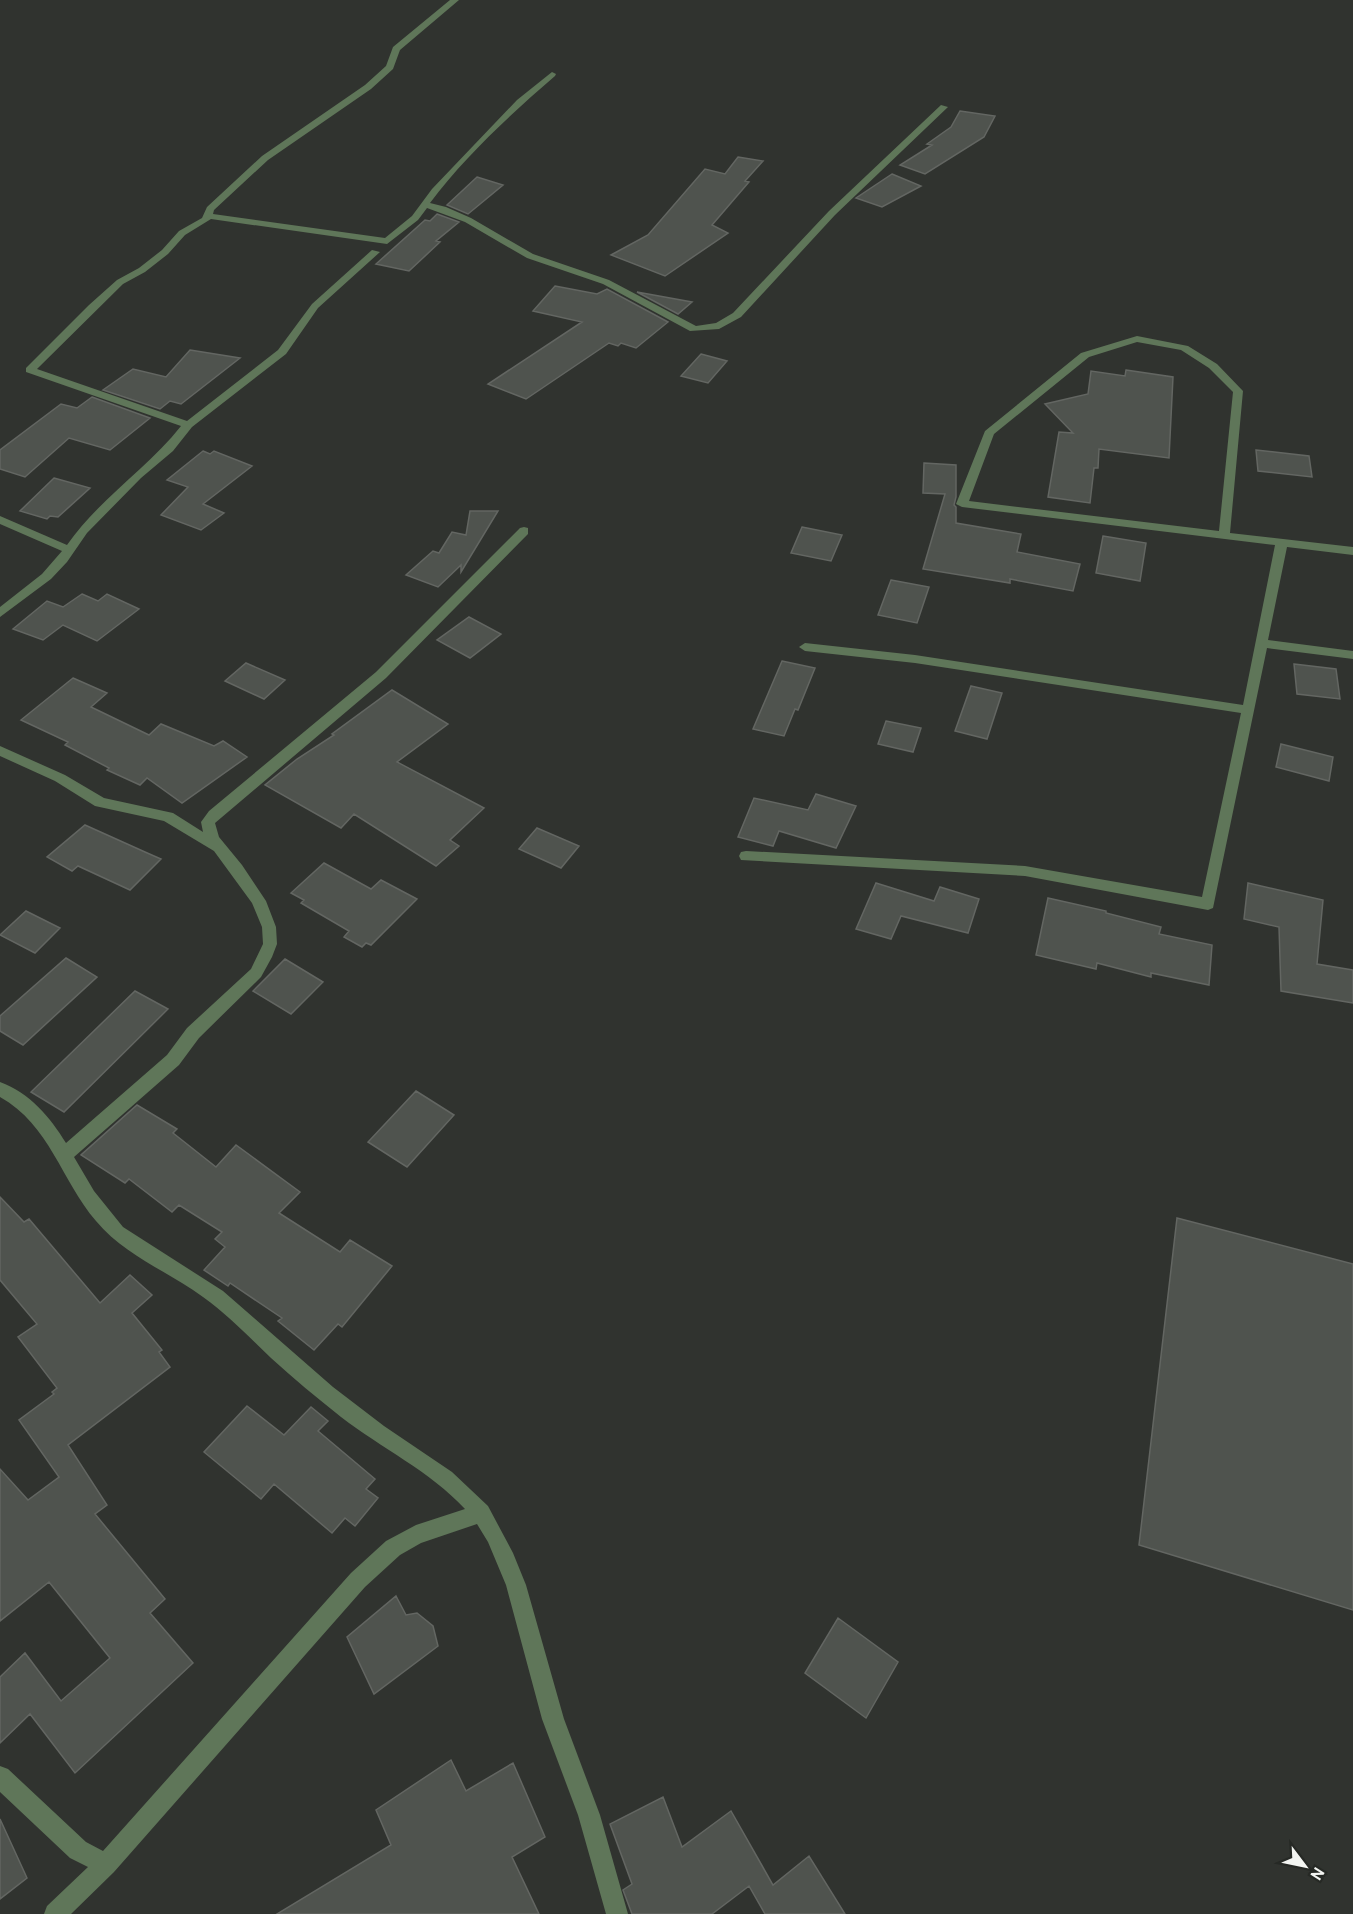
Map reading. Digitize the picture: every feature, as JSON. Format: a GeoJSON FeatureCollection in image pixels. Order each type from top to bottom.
{"type":"FeatureCollection","features":[{"type":"Feature","properties":{"kind":"street"},"geometry":{"type":"LineString","coordinates":[[188,425],[30,370],[120,282],[142,270],[165,252],[182,233],[206,220],[210,209],[265,158],[368,87],[390,67],[396,49],[455,0]]}},
{"type":"Feature","properties":{"kind":"street"},"geometry":{"type":"LineString","coordinates":[[207,216],[387,241],[415,218],[471,152],[520,102],[552,74]]}},
{"type":"Feature","properties":{"kind":"street"},"geometry":{"type":"LineString","coordinates":[[425,205],[443,209],[468,220],[530,256],[606,282],[694,329],[719,326],[737,315],[832,213],[944,107]]}},
{"type":"Feature","properties":{"kind":"street"},"geometry":{"type":"LineString","coordinates":[[0,613],[61,563],[83,530],[137,476],[169,449],[188,425],[282,352],[315,306],[375,252]]}},
{"type":"Feature","properties":{"kind":"street"},"geometry":{"type":"LineString","coordinates":[[1224,536],[1238,391],[1213,366],[1184,348],[1137,339],[1085,355],[989,433],[962,504],[1224,536],[1353,551]]}},
{"type":"Feature","properties":{"kind":"street"},"geometry":{"type":"LineString","coordinates":[[0,520],[69,550]]}},
{"type":"Feature","properties":{"kind":"street"},"geometry":{"type":"LineString","coordinates":[[64,1155],[173,1060],[193,1033],[256,973],[265,957],[270,944],[269,927],[259,901],[212,839],[208,822],[214,814],[381,675],[524,531]]}},
{"type":"Feature","properties":{"kind":"street"},"geometry":{"type":"LineString","coordinates":[[746,856],[1025,871],[1208,904],[1282,542]]}},
{"type":"Feature","properties":{"kind":"street"},"geometry":{"type":"LineString","coordinates":[[1262,643],[1353,655]]}},
{"type":"Feature","properties":{"kind":"street"},"geometry":{"type":"LineString","coordinates":[[805,647],[915,659],[1248,710]]}},
{"type":"Feature","properties":{"kind":"street"},"geometry":{"type":"LineString","coordinates":[[0,751],[60,778],[100,802],[168,817],[221,850]]}},
{"type":"Feature","properties":{"kind":"street"},"geometry":{"type":"LineString","coordinates":[[0,1089],[20,1098],[37,1114],[93,1205],[107,1223],[126,1240],[217,1297],[298,1370],[378,1434],[466,1495],[481,1513],[500,1546],[514,1583],[553,1719],[589,1817],[617,1914]]}},
{"type":"Feature","properties":{"kind":"street"},"geometry":{"type":"LineString","coordinates":[[55,1914],[106,1864],[358,1580],[393,1548],[416,1534],[481,1513]]}},
{"type":"Feature","properties":{"kind":"street"},"geometry":{"type":"LineString","coordinates":[[0,1777],[78,1850],[106,1864]]}},
{"type":"Feature","properties":{"kind":"building"},"geometry":{"type":"Polygon","coordinates":[[[960,111],[995,116],[984,137],[925,174],[900,165],[932,145],[927,144],[951,127],[960,111]]]}},
{"type":"Feature","properties":{"kind":"building"},"geometry":{"type":"Polygon","coordinates":[[[738,157],[763,161],[745,181],[749,182],[712,225],[728,233],[665,276],[611,255],[648,235],[705,169],[725,174],[738,157]]]}},
{"type":"Feature","properties":{"kind":"building"},"geometry":{"type":"Polygon","coordinates":[[[892,174],[921,186],[882,207],[856,198],[892,174]]]}},
{"type":"Feature","properties":{"kind":"building"},"geometry":{"type":"Polygon","coordinates":[[[477,177],[503,185],[468,214],[447,205],[477,177]]]}},
{"type":"Feature","properties":{"kind":"building"},"geometry":{"type":"Polygon","coordinates":[[[437,214],[459,222],[436,241],[440,242],[409,271],[376,264],[425,220],[430,221],[437,214]]]}},
{"type":"Feature","properties":{"kind":"building"},"geometry":{"type":"Polygon","coordinates":[[[555,286],[597,294],[607,289],[668,322],[636,348],[621,343],[618,346],[609,343],[526,399],[488,384],[582,322],[533,311],[555,286]]]}},
{"type":"Feature","properties":{"kind":"building"},"geometry":{"type":"Polygon","coordinates":[[[637,292],[692,302],[678,314],[637,292]]]}},
{"type":"Feature","properties":{"kind":"building"},"geometry":{"type":"Polygon","coordinates":[[[190,350],[240,358],[181,404],[170,401],[160,409],[103,390],[133,369],[166,377],[190,350]]]}},
{"type":"Feature","properties":{"kind":"building"},"geometry":{"type":"Polygon","coordinates":[[[701,354],[727,361],[708,383],[681,376],[701,354]]]}},
{"type":"Feature","properties":{"kind":"building"},"geometry":{"type":"Polygon","coordinates":[[[1126,370],[1173,377],[1169,458],[1099,449],[1098,468],[1094,468],[1090,503],[1048,497],[1059,432],[1073,433],[1045,404],[1088,394],[1091,371],[1125,376],[1126,370]]]}},
{"type":"Feature","properties":{"kind":"building"},"geometry":{"type":"Polygon","coordinates":[[[92,397],[150,418],[110,450],[69,438],[25,477],[0,469],[0,450],[61,404],[77,408],[92,397]]]}},
{"type":"Feature","properties":{"kind":"building"},"geometry":{"type":"Polygon","coordinates":[[[1256,450],[1309,456],[1312,477],[1258,471],[1256,450]]]}},
{"type":"Feature","properties":{"kind":"building"},"geometry":{"type":"Polygon","coordinates":[[[203,451],[210,454],[214,451],[252,466],[203,504],[224,513],[201,530],[161,515],[188,487],[167,480],[203,451]]]}},
{"type":"Feature","properties":{"kind":"building"},"geometry":{"type":"Polygon","coordinates":[[[924,463],[956,465],[954,505],[956,523],[1021,534],[1017,552],[1080,564],[1073,591],[1010,579],[1010,583],[923,569],[945,494],[923,493],[924,463]]]}},
{"type":"Feature","properties":{"kind":"building"},"geometry":{"type":"Polygon","coordinates":[[[54,478],[90,488],[58,517],[50,516],[47,519],[20,511],[54,478]]]}},
{"type":"Feature","properties":{"kind":"building"},"geometry":{"type":"Polygon","coordinates":[[[470,511],[498,511],[461,572],[461,565],[438,587],[406,575],[433,551],[439,553],[452,532],[466,535],[470,511]]]}},
{"type":"Feature","properties":{"kind":"building"},"geometry":{"type":"Polygon","coordinates":[[[802,527],[842,535],[831,561],[791,553],[802,527]]]}},
{"type":"Feature","properties":{"kind":"building"},"geometry":{"type":"Polygon","coordinates":[[[1103,536],[1146,543],[1140,581],[1096,573],[1103,536]]]}},
{"type":"Feature","properties":{"kind":"building"},"geometry":{"type":"Polygon","coordinates":[[[891,580],[929,587],[917,623],[878,615],[891,580]]]}},
{"type":"Feature","properties":{"kind":"building"},"geometry":{"type":"Polygon","coordinates":[[[82,594],[98,601],[107,594],[139,609],[97,641],[63,625],[43,640],[13,629],[47,601],[63,607],[82,594]]]}},
{"type":"Feature","properties":{"kind":"building"},"geometry":{"type":"Polygon","coordinates":[[[469,617],[501,634],[470,658],[437,640],[469,617]]]}},
{"type":"Feature","properties":{"kind":"building"},"geometry":{"type":"Polygon","coordinates":[[[782,661],[815,668],[798,710],[795,709],[784,736],[753,729],[782,661]]]}},
{"type":"Feature","properties":{"kind":"building"},"geometry":{"type":"Polygon","coordinates":[[[246,663],[285,680],[264,699],[225,681],[246,663]]]}},
{"type":"Feature","properties":{"kind":"building"},"geometry":{"type":"Polygon","coordinates":[[[1294,664],[1336,669],[1340,699],[1297,694],[1294,664]]]}},
{"type":"Feature","properties":{"kind":"building"},"geometry":{"type":"Polygon","coordinates":[[[73,678],[107,693],[91,707],[149,735],[161,724],[214,746],[223,741],[247,757],[182,803],[147,778],[140,785],[107,770],[109,768],[65,745],[68,742],[21,720],[73,678]]]}},
{"type":"Feature","properties":{"kind":"building"},"geometry":{"type":"Polygon","coordinates":[[[971,686],[1002,693],[987,739],[955,731],[971,686]]]}},
{"type":"Feature","properties":{"kind":"building"},"geometry":{"type":"Polygon","coordinates":[[[392,690],[448,724],[397,762],[484,808],[450,840],[459,846],[436,866],[354,814],[341,828],[265,785],[392,690]]]}},
{"type":"Feature","properties":{"kind":"building"},"geometry":{"type":"Polygon","coordinates":[[[886,721],[921,728],[913,752],[878,744],[886,721]]]}},
{"type":"Feature","properties":{"kind":"building"},"geometry":{"type":"Polygon","coordinates":[[[1281,744],[1333,757],[1329,781],[1276,767],[1281,744]]]}},
{"type":"Feature","properties":{"kind":"building"},"geometry":{"type":"Polygon","coordinates":[[[816,794],[856,806],[836,848],[779,831],[773,846],[738,837],[754,798],[808,810],[816,794]]]}},
{"type":"Feature","properties":{"kind":"building"},"geometry":{"type":"Polygon","coordinates":[[[85,825],[161,859],[130,890],[78,866],[72,871],[47,857],[85,825]]]}},
{"type":"Feature","properties":{"kind":"building"},"geometry":{"type":"Polygon","coordinates":[[[537,828],[579,846],[561,868],[519,849],[537,828]]]}},
{"type":"Feature","properties":{"kind":"building"},"geometry":{"type":"Polygon","coordinates":[[[324,863],[371,889],[381,880],[417,899],[371,945],[366,943],[362,947],[344,937],[349,931],[301,903],[304,900],[291,893],[324,863]]]}},
{"type":"Feature","properties":{"kind":"building"},"geometry":{"type":"Polygon","coordinates":[[[876,883],[934,901],[940,887],[979,899],[968,933],[901,916],[891,939],[856,929],[876,883]]]}},
{"type":"Feature","properties":{"kind":"building"},"geometry":{"type":"Polygon","coordinates":[[[1248,883],[1323,900],[1317,964],[1353,970],[1353,1003],[1281,991],[1279,927],[1244,919],[1248,883]]]}},
{"type":"Feature","properties":{"kind":"building"},"geometry":{"type":"Polygon","coordinates":[[[1048,898],[1106,911],[1106,913],[1161,927],[1159,934],[1212,945],[1209,985],[1151,973],[1151,977],[1097,963],[1096,969],[1036,955],[1048,898]]]}},
{"type":"Feature","properties":{"kind":"building"},"geometry":{"type":"Polygon","coordinates":[[[26,911],[60,928],[35,953],[0,935],[26,911]]]}},
{"type":"Feature","properties":{"kind":"building"},"geometry":{"type":"Polygon","coordinates":[[[66,958],[97,977],[23,1045],[0,1031],[0,1016],[66,958]]]}},
{"type":"Feature","properties":{"kind":"building"},"geometry":{"type":"Polygon","coordinates":[[[285,959],[323,982],[291,1014],[253,991],[285,959]]]}},
{"type":"Feature","properties":{"kind":"building"},"geometry":{"type":"Polygon","coordinates":[[[135,991],[168,1009],[64,1112],[31,1092],[135,991]]]}},
{"type":"Feature","properties":{"kind":"building"},"geometry":{"type":"Polygon","coordinates":[[[416,1091],[454,1115],[407,1167],[368,1142],[416,1091]]]}},
{"type":"Feature","properties":{"kind":"building"},"geometry":{"type":"Polygon","coordinates":[[[137,1105],[177,1129],[173,1133],[216,1167],[236,1145],[300,1192],[279,1213],[340,1252],[350,1240],[392,1266],[342,1327],[338,1324],[314,1350],[278,1321],[282,1318],[230,1283],[228,1286],[204,1270],[225,1247],[215,1239],[222,1232],[179,1205],[172,1212],[129,1179],[125,1183],[81,1155],[137,1105]]]}},
{"type":"Feature","properties":{"kind":"building"},"geometry":{"type":"Polygon","coordinates":[[[0,1197],[24,1222],[29,1219],[100,1303],[130,1275],[152,1295],[132,1313],[162,1350],[159,1352],[170,1367],[68,1445],[107,1505],[95,1514],[165,1599],[150,1613],[193,1663],[75,1773],[30,1714],[0,1743],[0,1677],[25,1653],[61,1701],[110,1658],[49,1582],[0,1621],[0,1469],[28,1500],[59,1477],[19,1420],[54,1394],[52,1392],[57,1388],[18,1337],[37,1324],[0,1280],[0,1197]]]}},
{"type":"Feature","properties":{"kind":"building"},"geometry":{"type":"Polygon","coordinates":[[[1177,1218],[1353,1264],[1353,1610],[1139,1545],[1177,1218]]]}},
{"type":"Feature","properties":{"kind":"building"},"geometry":{"type":"Polygon","coordinates":[[[247,1406],[284,1435],[311,1407],[328,1421],[318,1431],[375,1479],[366,1489],[378,1498],[355,1526],[345,1518],[332,1533],[274,1484],[261,1499],[204,1452],[247,1406]]]}},
{"type":"Feature","properties":{"kind":"building"},"geometry":{"type":"Polygon","coordinates":[[[396,1596],[406,1615],[417,1613],[433,1626],[438,1646],[374,1694],[347,1637],[396,1596]]]}},
{"type":"Feature","properties":{"kind":"building"},"geometry":{"type":"Polygon","coordinates":[[[838,1618],[898,1662],[866,1718],[805,1673],[838,1618]]]}},
{"type":"Feature","properties":{"kind":"building"},"geometry":{"type":"Polygon","coordinates":[[[451,1760],[466,1791],[513,1763],[545,1837],[512,1857],[539,1914],[277,1914],[391,1845],[376,1810],[451,1760]]]}},
{"type":"Feature","properties":{"kind":"building"},"geometry":{"type":"Polygon","coordinates":[[[663,1797],[682,1847],[731,1811],[773,1885],[809,1856],[845,1914],[765,1914],[749,1886],[712,1914],[632,1914],[623,1890],[632,1884],[610,1824],[663,1797]]]}},
{"type":"Feature","properties":{"kind":"building"},"geometry":{"type":"Polygon","coordinates":[[[0,1819],[27,1878],[0,1899],[0,1819]]]}}]}
